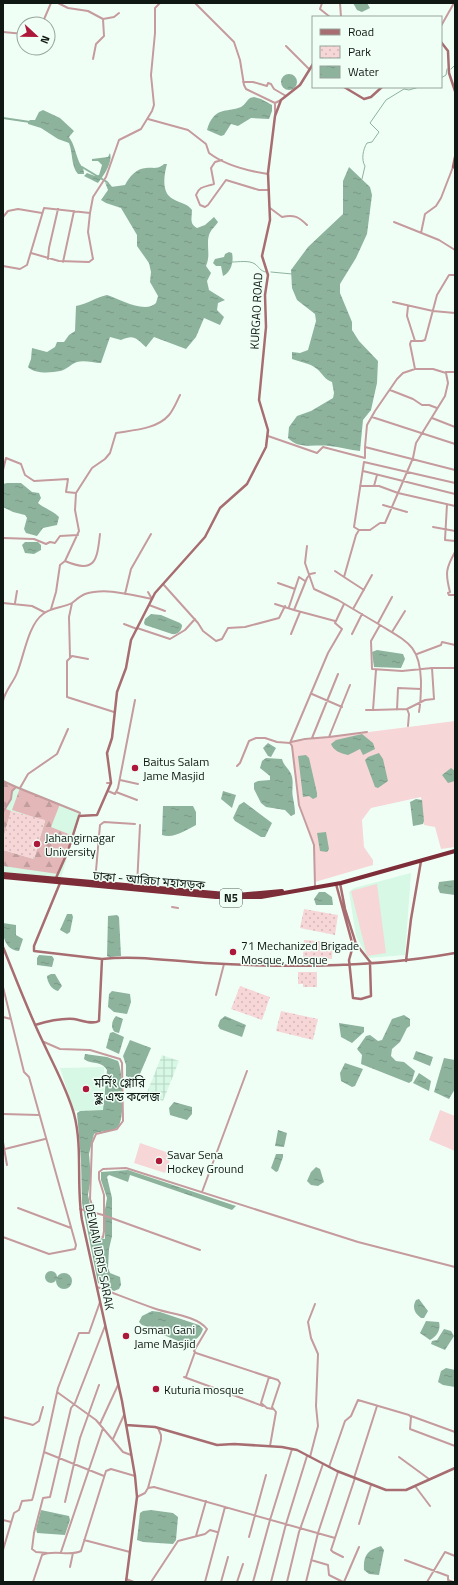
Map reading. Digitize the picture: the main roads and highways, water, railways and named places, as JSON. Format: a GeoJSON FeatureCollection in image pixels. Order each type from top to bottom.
{"type":"FeatureCollection","features":[{"type":"Feature","properties":{"kind":"highway","name":"ঢাকা - আরিচা মহাসড়ক"},"geometry":{"type":"LineString","coordinates":[[3,877],[238,898],[261,897],[338,884],[455,850]]}},
{"type":"Feature","properties":{"kind":"highway","name":"ঢাকা - আরিচা মহাসড়ক"},"geometry":{"type":"LineString","coordinates":[[3,874],[237,895],[258,894],[315,886],[358,877],[455,850]]}},
{"type":"Feature","properties":{"kind":"water"},"geometry":{"type":"Polygon","coordinates":[[[353,3],[367,3],[370,8],[362,12],[357,10],[353,3]]]}},
{"type":"Feature","properties":{"kind":"water"},"geometry":{"type":"Polygon","coordinates":[[[289,74],[296,79],[297,82],[292,89],[289,90],[282,85],[281,82],[286,75],[289,74]]]}},
{"type":"Feature","properties":{"kind":"water"},"geometry":{"type":"Polygon","coordinates":[[[254,97],[272,105],[272,111],[269,119],[251,118],[238,126],[231,124],[224,135],[221,136],[207,130],[213,117],[217,114],[241,107],[250,98],[254,97]]]}},
{"type":"Feature","properties":{"kind":"water"},"geometry":{"type":"Polygon","coordinates":[[[43,110],[60,118],[74,131],[69,137],[84,174],[78,174],[76,171],[73,164],[69,143],[58,139],[41,128],[28,124],[30,120],[35,120],[39,112],[43,110]]]}},
{"type":"Feature","properties":{"kind":"water"},"geometry":{"type":"Polygon","coordinates":[[[110,153],[111,157],[109,164],[98,183],[84,176],[87,173],[95,176],[99,175],[102,165],[98,161],[92,161],[92,159],[108,157],[110,153]]]}},
{"type":"Feature","properties":{"kind":"water"},"geometry":{"type":"Polygon","coordinates":[[[167,164],[164,183],[167,193],[173,199],[186,205],[192,210],[192,220],[194,226],[197,228],[205,225],[214,217],[218,222],[209,235],[208,258],[206,266],[211,273],[207,281],[209,290],[225,300],[218,303],[217,310],[224,317],[220,325],[204,318],[196,337],[186,349],[154,337],[146,347],[140,341],[132,337],[121,340],[110,337],[101,363],[83,361],[77,362],[62,370],[52,372],[34,371],[28,367],[31,359],[32,348],[47,352],[55,347],[57,342],[64,342],[69,335],[75,331],[76,306],[107,295],[132,305],[145,307],[156,303],[158,296],[150,282],[151,272],[149,263],[137,246],[137,235],[121,208],[101,200],[108,190],[105,182],[111,187],[125,185],[136,171],[143,168],[157,168],[167,164]]]}},
{"type":"Feature","properties":{"kind":"water"},"geometry":{"type":"Polygon","coordinates":[[[349,167],[370,187],[372,195],[367,234],[356,258],[340,284],[340,293],[352,322],[352,330],[359,341],[378,361],[377,383],[371,410],[363,420],[360,451],[329,446],[307,446],[292,442],[288,438],[289,427],[297,416],[311,411],[333,398],[334,393],[332,382],[325,378],[314,367],[292,359],[292,352],[300,353],[308,350],[316,321],[315,314],[297,300],[292,288],[291,270],[308,247],[343,214],[343,181],[349,167]]]}},
{"type":"Feature","properties":{"kind":"water"},"geometry":{"type":"Polygon","coordinates":[[[229,252],[232,253],[233,256],[232,263],[228,272],[223,276],[221,266],[216,266],[213,263],[215,259],[224,257],[225,254],[229,252]]]}},
{"type":"Feature","properties":{"kind":"water"},"geometry":{"type":"Polygon","coordinates":[[[21,483],[32,492],[39,493],[41,498],[38,503],[59,517],[57,525],[43,528],[37,536],[26,533],[24,529],[27,518],[25,515],[13,512],[3,507],[3,484],[21,483]]]}},
{"type":"Feature","properties":{"kind":"water"},"geometry":{"type":"Polygon","coordinates":[[[25,542],[38,542],[41,545],[41,550],[34,554],[25,553],[22,545],[25,542]]]}},
{"type":"Feature","properties":{"kind":"water"},"geometry":{"type":"Polygon","coordinates":[[[151,614],[161,615],[180,623],[182,625],[180,631],[172,634],[145,625],[145,619],[151,614]]]}},
{"type":"Feature","properties":{"kind":"water"},"geometry":{"type":"Polygon","coordinates":[[[377,650],[403,654],[405,659],[401,668],[374,667],[372,652],[377,650]]]}},
{"type":"Feature","properties":{"kind":"water"},"geometry":{"type":"Polygon","coordinates":[[[362,734],[373,743],[375,749],[363,755],[360,749],[348,755],[342,753],[336,750],[331,744],[336,740],[362,734]]]}},
{"type":"Feature","properties":{"kind":"water"},"geometry":{"type":"Polygon","coordinates":[[[268,743],[276,748],[271,757],[268,756],[263,748],[268,743]]]}},
{"type":"Feature","properties":{"kind":"water"},"geometry":{"type":"Polygon","coordinates":[[[379,753],[383,759],[388,781],[378,788],[375,787],[365,760],[368,757],[379,753]]]}},
{"type":"Feature","properties":{"kind":"water"},"geometry":{"type":"Polygon","coordinates":[[[306,755],[309,758],[317,793],[317,797],[313,799],[309,796],[303,797],[298,756],[306,755]]]}},
{"type":"Feature","properties":{"kind":"water"},"geometry":{"type":"Polygon","coordinates":[[[266,758],[282,759],[289,770],[293,781],[295,814],[291,816],[285,810],[266,807],[261,803],[254,789],[254,783],[258,781],[270,780],[270,776],[260,768],[262,761],[266,758]]]}},
{"type":"Feature","properties":{"kind":"water"},"geometry":{"type":"Polygon","coordinates":[[[451,768],[455,771],[455,781],[448,783],[442,775],[451,768]]]}},
{"type":"Feature","properties":{"kind":"water"},"geometry":{"type":"Polygon","coordinates":[[[223,791],[236,795],[232,808],[221,799],[223,791]]]}},
{"type":"Feature","properties":{"kind":"water"},"geometry":{"type":"Polygon","coordinates":[[[416,799],[422,800],[424,821],[423,824],[413,826],[410,802],[416,799]]]}},
{"type":"Feature","properties":{"kind":"water"},"geometry":{"type":"Polygon","coordinates":[[[244,802],[272,823],[265,837],[261,837],[235,821],[233,818],[239,805],[244,802]]]}},
{"type":"Feature","properties":{"kind":"water"},"geometry":{"type":"Polygon","coordinates":[[[163,806],[193,806],[196,812],[196,825],[175,835],[162,835],[163,806]]]}},
{"type":"Feature","properties":{"kind":"water"},"geometry":{"type":"Polygon","coordinates":[[[326,832],[329,849],[327,852],[320,851],[317,833],[326,832]]]}},
{"type":"Feature","properties":{"kind":"water"},"geometry":{"type":"Polygon","coordinates":[[[455,880],[455,895],[440,893],[438,888],[439,882],[455,880]]]}},
{"type":"Feature","properties":{"kind":"water"},"geometry":{"type":"Polygon","coordinates":[[[319,892],[325,892],[332,897],[333,905],[316,905],[314,899],[319,892]]]}},
{"type":"Feature","properties":{"kind":"water"},"geometry":{"type":"Polygon","coordinates":[[[67,914],[72,914],[73,917],[70,932],[67,934],[60,930],[67,914]]]}},
{"type":"Feature","properties":{"kind":"water"},"geometry":{"type":"Polygon","coordinates":[[[117,915],[119,917],[121,956],[109,957],[107,956],[108,916],[117,915]]]}},
{"type":"Feature","properties":{"kind":"water"},"geometry":{"type":"Polygon","coordinates":[[[3,923],[16,925],[16,935],[23,939],[19,951],[10,948],[5,942],[3,923]]]}},
{"type":"Feature","properties":{"kind":"water"},"geometry":{"type":"Polygon","coordinates":[[[39,955],[52,956],[54,959],[52,967],[37,965],[37,958],[39,955]]]}},
{"type":"Feature","properties":{"kind":"water"},"geometry":{"type":"Polygon","coordinates":[[[55,974],[62,986],[58,991],[50,985],[48,981],[47,976],[55,974]]]}},
{"type":"Feature","properties":{"kind":"water"},"geometry":{"type":"Polygon","coordinates":[[[112,991],[130,994],[131,1002],[127,1014],[114,1012],[108,1007],[109,994],[112,991]]]}},
{"type":"Feature","properties":{"kind":"water"},"geometry":{"type":"Polygon","coordinates":[[[404,1015],[410,1019],[410,1026],[407,1028],[400,1042],[392,1049],[391,1056],[396,1061],[404,1062],[415,1071],[412,1081],[409,1083],[361,1064],[362,1055],[357,1049],[366,1036],[370,1035],[378,1041],[382,1040],[392,1019],[404,1015]]]}},
{"type":"Feature","properties":{"kind":"water"},"geometry":{"type":"Polygon","coordinates":[[[116,1016],[123,1019],[119,1033],[113,1030],[112,1026],[113,1020],[116,1016]]]}},
{"type":"Feature","properties":{"kind":"water"},"geometry":{"type":"Polygon","coordinates":[[[225,1016],[246,1025],[242,1037],[220,1029],[218,1026],[220,1020],[225,1016]]]}},
{"type":"Feature","properties":{"kind":"water"},"geometry":{"type":"Polygon","coordinates":[[[339,1023],[364,1027],[364,1032],[352,1043],[341,1037],[339,1023]]]}},
{"type":"Feature","properties":{"kind":"water"},"geometry":{"type":"Polygon","coordinates":[[[113,1032],[124,1037],[119,1054],[106,1048],[110,1033],[113,1032]]]}},
{"type":"Feature","properties":{"kind":"water"},"geometry":{"type":"Polygon","coordinates":[[[130,1040],[151,1048],[137,1081],[126,1076],[126,1065],[123,1056],[130,1040]]]}},
{"type":"Feature","properties":{"kind":"water"},"geometry":{"type":"Polygon","coordinates":[[[416,1051],[433,1057],[430,1066],[413,1059],[416,1051]]]}},
{"type":"Feature","properties":{"kind":"water"},"geometry":{"type":"Polygon","coordinates":[[[85,1054],[107,1057],[118,1061],[122,1084],[122,1115],[118,1127],[113,1130],[94,1134],[89,1154],[91,1177],[88,1195],[97,1237],[105,1239],[104,1215],[107,1198],[101,1180],[101,1172],[128,1170],[236,1206],[232,1210],[130,1175],[128,1182],[109,1175],[107,1177],[112,1198],[112,1236],[109,1249],[108,1268],[110,1273],[120,1277],[121,1285],[119,1289],[114,1291],[98,1283],[82,1203],[81,1160],[77,1113],[80,1111],[103,1110],[107,1070],[102,1065],[84,1059],[85,1054]]]}},
{"type":"Feature","properties":{"kind":"water"},"geometry":{"type":"Polygon","coordinates":[[[444,1058],[455,1060],[455,1089],[449,1099],[434,1092],[444,1058]]]}},
{"type":"Feature","properties":{"kind":"water"},"geometry":{"type":"Polygon","coordinates":[[[345,1063],[363,1069],[355,1086],[352,1087],[341,1081],[340,1073],[345,1063]]]}},
{"type":"Feature","properties":{"kind":"water"},"geometry":{"type":"Polygon","coordinates":[[[419,1073],[431,1081],[429,1091],[413,1083],[419,1073]]]}},
{"type":"Feature","properties":{"kind":"water"},"geometry":{"type":"Polygon","coordinates":[[[174,1102],[192,1107],[192,1114],[187,1120],[170,1115],[169,1108],[174,1102]]]}},
{"type":"Feature","properties":{"kind":"water"},"geometry":{"type":"Polygon","coordinates":[[[278,1130],[287,1133],[284,1147],[275,1146],[278,1130]]]}},
{"type":"Feature","properties":{"kind":"water"},"geometry":{"type":"Polygon","coordinates":[[[276,1154],[283,1154],[283,1157],[278,1171],[276,1172],[271,1168],[276,1154]]]}},
{"type":"Feature","properties":{"kind":"water"},"geometry":{"type":"Polygon","coordinates":[[[316,1167],[320,1169],[324,1182],[318,1186],[311,1185],[307,1181],[311,1172],[316,1167]]]}},
{"type":"Feature","properties":{"kind":"water"},"geometry":{"type":"Polygon","coordinates":[[[53,1271],[56,1272],[56,1282],[49,1283],[46,1282],[45,1275],[46,1272],[53,1271]]]}},
{"type":"Feature","properties":{"kind":"water"},"geometry":{"type":"Polygon","coordinates":[[[64,1273],[71,1278],[72,1281],[67,1288],[64,1289],[57,1284],[56,1281],[61,1274],[64,1273]]]}},
{"type":"Feature","properties":{"kind":"water"},"geometry":{"type":"Polygon","coordinates":[[[419,1299],[428,1311],[424,1318],[421,1318],[414,1310],[416,1300],[419,1299]]]}},
{"type":"Feature","properties":{"kind":"water"},"geometry":{"type":"Polygon","coordinates":[[[152,1311],[160,1312],[199,1325],[203,1329],[202,1332],[199,1336],[188,1343],[178,1341],[159,1333],[152,1328],[142,1325],[139,1322],[142,1316],[152,1311]]]}},
{"type":"Feature","properties":{"kind":"water"},"geometry":{"type":"Polygon","coordinates":[[[426,1321],[439,1322],[438,1332],[435,1337],[430,1340],[420,1333],[426,1321]]]}},
{"type":"Feature","properties":{"kind":"water"},"geometry":{"type":"Polygon","coordinates":[[[444,1329],[451,1331],[454,1336],[445,1350],[431,1344],[432,1341],[437,1340],[444,1329]]]}},
{"type":"Feature","properties":{"kind":"water"},"geometry":{"type":"Polygon","coordinates":[[[446,1368],[455,1370],[455,1387],[443,1385],[438,1382],[441,1371],[446,1368]]]}},
{"type":"Feature","properties":{"kind":"water"},"geometry":{"type":"Polygon","coordinates":[[[41,1510],[69,1516],[70,1520],[65,1535],[37,1533],[36,1529],[41,1510]]]}},
{"type":"Feature","properties":{"kind":"water"},"geometry":{"type":"Polygon","coordinates":[[[151,1510],[173,1513],[178,1517],[176,1540],[173,1544],[143,1542],[137,1540],[140,1513],[151,1510]]]}},
{"type":"Feature","properties":{"kind":"water"},"geometry":{"type":"Polygon","coordinates":[[[381,1546],[384,1550],[379,1575],[369,1574],[364,1570],[364,1560],[370,1551],[381,1546]]]}},
{"type":"Feature","properties":{"kind":"waterway"},"geometry":{"type":"LineString","coordinates":[[451,69],[455,65]]}},
{"type":"Feature","properties":{"kind":"waterway"},"geometry":{"type":"LineString","coordinates":[[442,77],[446,75],[447,69]]}},
{"type":"Feature","properties":{"kind":"waterway"},"geometry":{"type":"LineString","coordinates":[[362,179],[365,166],[363,158],[364,148],[367,143],[372,142],[379,132],[370,123],[386,100],[404,89],[409,90],[416,88]]}},
{"type":"Feature","properties":{"kind":"waterway"},"geometry":{"type":"LineString","coordinates":[[3,118],[30,122]]}},
{"type":"Feature","properties":{"kind":"waterway"},"geometry":{"type":"LineString","coordinates":[[82,167],[107,182],[111,187]]}},
{"type":"Feature","properties":{"kind":"waterway"},"geometry":{"type":"LineString","coordinates":[[232,262],[253,263],[261,270],[266,272]]}},
{"type":"Feature","properties":{"kind":"waterway"},"geometry":{"type":"LineString","coordinates":[[271,272],[292,274]]}},
{"type":"Feature","properties":{"kind":"place","name":"Baitus Salam Jame Masjid"},"geometry":{"type":"Point","coordinates":[135,768]}},
{"type":"Feature","properties":{"kind":"place","name":"Jahangirnagar University"},"geometry":{"type":"Point","coordinates":[37,844]}},
{"type":"Feature","properties":{"kind":"place","name":"71 Mechanized Brigade Mosque, Mosque"},"geometry":{"type":"Point","coordinates":[233,952]}},
{"type":"Feature","properties":{"kind":"place","name":"মর্নিং গ্লোরি স্কুল এন্ড কলেজ"},"geometry":{"type":"Point","coordinates":[86,1089]}},
{"type":"Feature","properties":{"kind":"place","name":"Savar Sena Hockey Ground"},"geometry":{"type":"Point","coordinates":[159,1161]}},
{"type":"Feature","properties":{"kind":"place","name":"Osman Gani Jame Masjid"},"geometry":{"type":"Point","coordinates":[126,1336]}},
{"type":"Feature","properties":{"kind":"place","name":"Kuturia mosque"},"geometry":{"type":"Point","coordinates":[156,1389]}}]}
